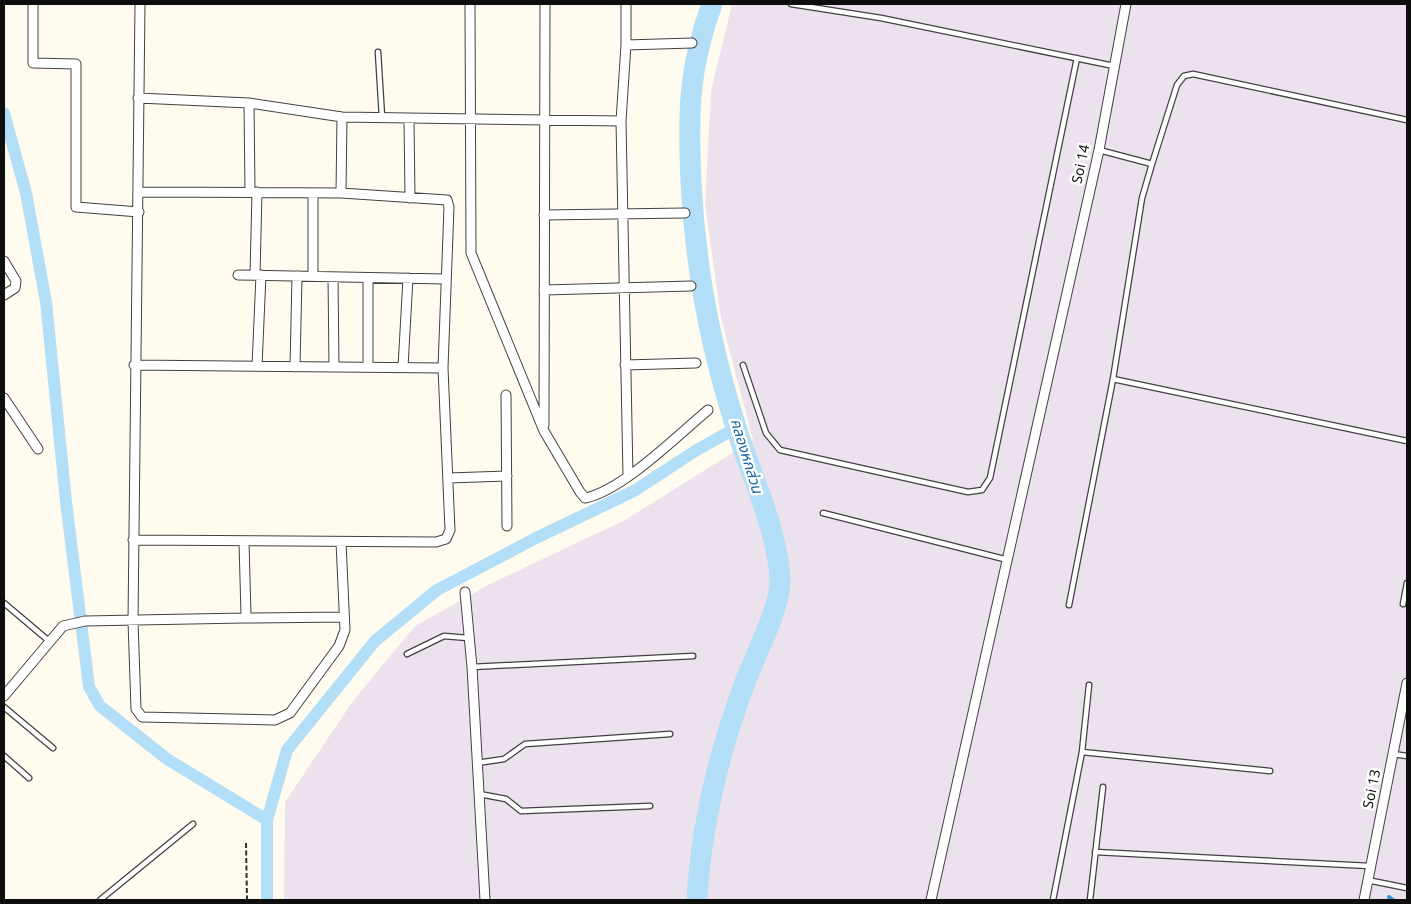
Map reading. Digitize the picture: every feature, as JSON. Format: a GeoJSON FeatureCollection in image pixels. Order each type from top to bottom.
{"type":"FeatureCollection","features":[{"type":"Feature","properties":{"kind":"street"},"geometry":{"type":"LineString","coordinates":[[34,4],[33,63],[76,64],[76,207],[139,212]]}},
{"type":"Feature","properties":{"kind":"street"},"geometry":{"type":"LineString","coordinates":[[140,4],[138,98],[139,212],[134,366],[133,621],[136,709],[142,717],[275,720],[290,713],[339,646],[345,630],[341,542]]}},
{"type":"Feature","properties":{"kind":"street"},"geometry":{"type":"LineString","coordinates":[[470,4],[471,253],[544,430],[586,498],[594,496],[628,476],[708,410]]}},
{"type":"Feature","properties":{"kind":"street"},"geometry":{"type":"LineString","coordinates":[[544,430],[545,4]]}},
{"type":"Feature","properties":{"kind":"street"},"geometry":{"type":"LineString","coordinates":[[626,4],[626,45],[621,121],[628,476]]}},
{"type":"Feature","properties":{"kind":"street","name":"Soi 14"},"geometry":{"type":"LineString","coordinates":[[931,900],[1060,330],[1099,150],[1126,4]]}},
{"type":"Feature","properties":{"kind":"street"},"geometry":{"type":"LineString","coordinates":[[626,45],[692,43]]}},
{"type":"Feature","properties":{"kind":"street"},"geometry":{"type":"LineString","coordinates":[[138,98],[248,103],[342,117],[382,119],[471,119],[544,122],[621,121]]}},
{"type":"Feature","properties":{"kind":"street"},"geometry":{"type":"LineString","coordinates":[[248,103],[258,275],[257,366]]}},
{"type":"Feature","properties":{"kind":"street"},"geometry":{"type":"LineString","coordinates":[[341,193],[342,117]]}},
{"type":"Feature","properties":{"kind":"street"},"geometry":{"type":"LineString","coordinates":[[410,120],[410,198]]}},
{"type":"Feature","properties":{"kind":"street"},"geometry":{"type":"LineString","coordinates":[[133,540],[436,542],[446,539],[450,530],[443,368],[449,207],[447,200],[341,193],[138,192]]}},
{"type":"Feature","properties":{"kind":"street"},"geometry":{"type":"LineString","coordinates":[[312,276],[313,193]]}},
{"type":"Feature","properties":{"kind":"street"},"geometry":{"type":"LineString","coordinates":[[544,215],[685,213]]}},
{"type":"Feature","properties":{"kind":"street"},"geometry":{"type":"LineString","coordinates":[[4,261],[16,281],[15,288],[4,295]]}},
{"type":"Feature","properties":{"kind":"street"},"geometry":{"type":"LineString","coordinates":[[238,275],[446,280]]}},
{"type":"Feature","properties":{"kind":"street"},"geometry":{"type":"LineString","coordinates":[[295,366],[297,276]]}},
{"type":"Feature","properties":{"kind":"street"},"geometry":{"type":"LineString","coordinates":[[333,277],[334,367]]}},
{"type":"Feature","properties":{"kind":"street"},"geometry":{"type":"LineString","coordinates":[[368,278],[368,367]]}},
{"type":"Feature","properties":{"kind":"street"},"geometry":{"type":"LineString","coordinates":[[403,367],[408,278]]}},
{"type":"Feature","properties":{"kind":"street"},"geometry":{"type":"LineString","coordinates":[[544,290],[691,286]]}},
{"type":"Feature","properties":{"kind":"street"},"geometry":{"type":"LineString","coordinates":[[625,365],[696,363]]}},
{"type":"Feature","properties":{"kind":"street"},"geometry":{"type":"LineString","coordinates":[[134,366],[443,368]]}},
{"type":"Feature","properties":{"kind":"street"},"geometry":{"type":"LineString","coordinates":[[506,395],[507,526]]}},
{"type":"Feature","properties":{"kind":"street"},"geometry":{"type":"LineString","coordinates":[[4,398],[38,449]]}},
{"type":"Feature","properties":{"kind":"street"},"geometry":{"type":"LineString","coordinates":[[448,478],[507,476]]}},
{"type":"Feature","properties":{"kind":"street"},"geometry":{"type":"LineString","coordinates":[[244,542],[246,615],[244,618]]}},
{"type":"Feature","properties":{"kind":"street"},"geometry":{"type":"LineString","coordinates":[[465,592],[472,667],[485,900]]}},
{"type":"Feature","properties":{"kind":"street"},"geometry":{"type":"LineString","coordinates":[[4,696],[63,626],[85,621],[344,617]]}},
{"type":"Feature","properties":{"kind":"street","name":"Soi 13"},"geometry":{"type":"LineString","coordinates":[[1364,900],[1407,683]]}},
{"type":"Feature","properties":{"kind":"lane"},"geometry":{"type":"LineString","coordinates":[[791,4],[881,18],[1114,66]]}},
{"type":"Feature","properties":{"kind":"lane"},"geometry":{"type":"LineString","coordinates":[[378,52],[382,119]]}},
{"type":"Feature","properties":{"kind":"lane"},"geometry":{"type":"LineString","coordinates":[[743,365],[766,433],[780,450],[968,492],[982,490],[990,478],[1077,58]]}},
{"type":"Feature","properties":{"kind":"lane"},"geometry":{"type":"LineString","coordinates":[[1069,605],[1113,379],[1142,198],[1177,85],[1184,76],[1193,74],[1407,120]]}},
{"type":"Feature","properties":{"kind":"lane"},"geometry":{"type":"LineString","coordinates":[[1099,150],[1152,164]]}},
{"type":"Feature","properties":{"kind":"lane"},"geometry":{"type":"LineString","coordinates":[[1113,379],[1407,441]]}},
{"type":"Feature","properties":{"kind":"lane"},"geometry":{"type":"LineString","coordinates":[[823,513],[1008,560]]}},
{"type":"Feature","properties":{"kind":"lane"},"geometry":{"type":"LineString","coordinates":[[1403,604],[1407,583]]}},
{"type":"Feature","properties":{"kind":"lane"},"geometry":{"type":"LineString","coordinates":[[4,603],[49,641]]}},
{"type":"Feature","properties":{"kind":"lane"},"geometry":{"type":"LineString","coordinates":[[407,654],[444,636],[468,638]]}},
{"type":"Feature","properties":{"kind":"lane"},"geometry":{"type":"LineString","coordinates":[[472,667],[694,656]]}},
{"type":"Feature","properties":{"kind":"lane"},"geometry":{"type":"LineString","coordinates":[[1053,900],[1082,752],[1089,685]]}},
{"type":"Feature","properties":{"kind":"lane"},"geometry":{"type":"LineString","coordinates":[[4,707],[52,748]]}},
{"type":"Feature","properties":{"kind":"lane"},"geometry":{"type":"LineString","coordinates":[[476,763],[504,760],[525,744],[670,734]]}},
{"type":"Feature","properties":{"kind":"lane"},"geometry":{"type":"LineString","coordinates":[[1082,752],[1270,770]]}},
{"type":"Feature","properties":{"kind":"lane"},"geometry":{"type":"LineString","coordinates":[[1393,754],[1407,756]]}},
{"type":"Feature","properties":{"kind":"lane"},"geometry":{"type":"LineString","coordinates":[[4,756],[30,778]]}},
{"type":"Feature","properties":{"kind":"lane"},"geometry":{"type":"LineString","coordinates":[[1090,900],[1103,787]]}},
{"type":"Feature","properties":{"kind":"lane"},"geometry":{"type":"LineString","coordinates":[[478,794],[506,799],[521,811],[650,806]]}},
{"type":"Feature","properties":{"kind":"lane"},"geometry":{"type":"LineString","coordinates":[[100,900],[193,824]]}},
{"type":"Feature","properties":{"kind":"lane"},"geometry":{"type":"LineString","coordinates":[[1095,852],[1370,866]]}},
{"type":"Feature","properties":{"kind":"lane"},"geometry":{"type":"LineString","coordinates":[[1367,880],[1407,888]]}},
{"type":"Feature","properties":{"kind":"path"},"geometry":{"type":"LineString","coordinates":[[246,843],[247,900]]}},
{"type":"Feature","properties":{"kind":"shaded area"},"geometry":{"type":"Polygon","coordinates":[[[732,4],[1407,4],[1407,900],[284,900],[285,802],[353,701],[415,626],[490,584],[625,520],[753,440],[721,318],[705,204],[711,91],[732,4]]]}},
{"type":"Feature","properties":{"kind":"waterway","name":"คลองหกส่วน"},"geometry":{"type":"LineString","coordinates":[[697,900],[702,846],[712,792],[734,714],[776,604],[780,579],[778,560],[769,521],[736,427],[711,336],[696,245],[690,157],[691,92],[698,50],[712,4]]}},
{"type":"Feature","properties":{"kind":"waterway"},"geometry":{"type":"LineString","coordinates":[[4,113],[26,193],[46,302],[66,502],[89,687],[100,706],[167,759],[267,820]]}},
{"type":"Feature","properties":{"kind":"waterway"},"geometry":{"type":"LineString","coordinates":[[267,900],[267,820],[287,750],[375,641],[437,590],[536,538],[634,491],[695,451],[736,428]]}},
{"type":"Feature","properties":{"kind":"waterway"},"geometry":{"type":"LineString","coordinates":[[1389,897],[1393,900]]}}]}
